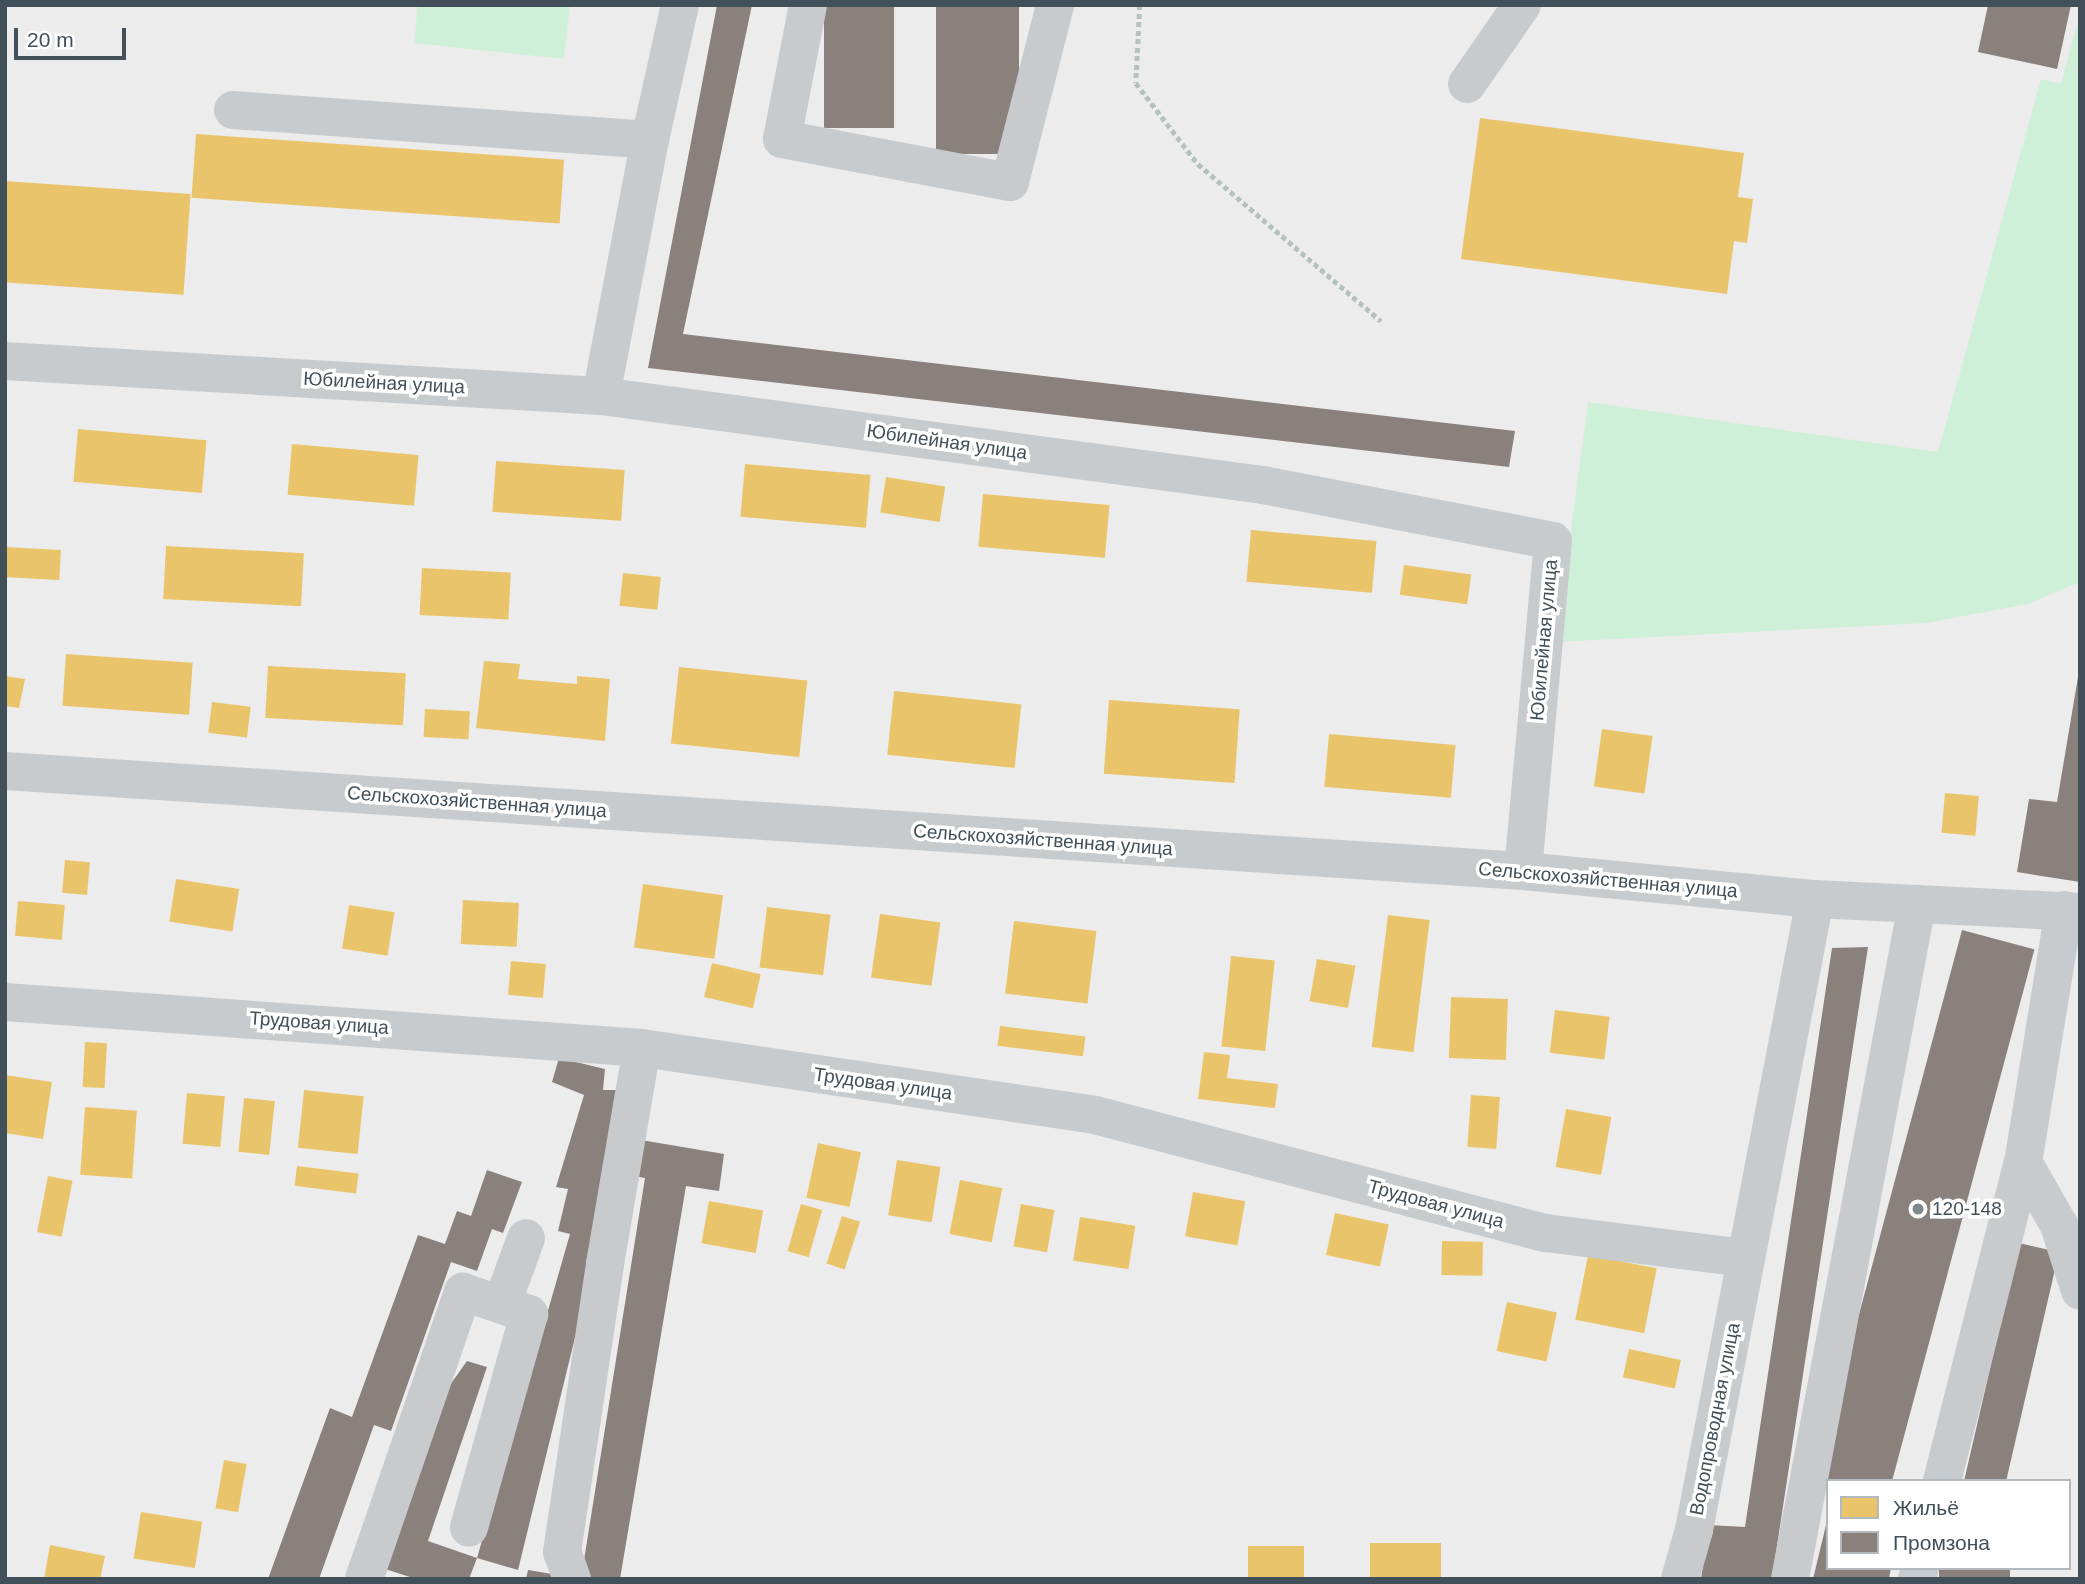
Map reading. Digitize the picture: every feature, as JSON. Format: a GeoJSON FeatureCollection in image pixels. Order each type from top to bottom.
{"type":"FeatureCollection","features":[{"type":"Feature","properties":{"kind":"street"},"geometry":{"type":"LineString","coordinates":[[601,396],[650,140],[680,5]]}},
{"type":"Feature","properties":{"kind":"street"},"geometry":{"type":"LineString","coordinates":[[808,5],[782,139],[1010,182],[1055,5]]}},
{"type":"Feature","properties":{"kind":"street"},"geometry":{"type":"LineString","coordinates":[[1467,84],[1522,5]]}},
{"type":"Feature","properties":{"kind":"street"},"geometry":{"type":"LineString","coordinates":[[233,110],[650,140]]}},
{"type":"Feature","properties":{"kind":"street","name":"Юбилейная улица"},"geometry":{"type":"LineString","coordinates":[[5,361],[601,396],[1263,485],[1553,541],[1523,872]]}},
{"type":"Feature","properties":{"kind":"street","name":"Сельскохозяйственная улица"},"geometry":{"type":"LineString","coordinates":[[5,771],[1523,872],[1815,899],[2072,911]]}},
{"type":"Feature","properties":{"kind":"street","name":"Водопроводная улица"},"geometry":{"type":"LineString","coordinates":[[1680,1579],[1694,1530],[1815,899]]}},
{"type":"Feature","properties":{"kind":"street"},"geometry":{"type":"LineString","coordinates":[[1790,1579],[1917,904]]}},
{"type":"Feature","properties":{"kind":"street"},"geometry":{"type":"LineString","coordinates":[[1943,1479],[2024,1162],[2072,911]]}},
{"type":"Feature","properties":{"kind":"street","name":"Трудовая улица"},"geometry":{"type":"LineString","coordinates":[[5,1002],[642,1048],[1095,1115],[1546,1233],[1745,1258]]}},
{"type":"Feature","properties":{"kind":"street"},"geometry":{"type":"LineString","coordinates":[[572,1579],[562,1552],[605,1264],[642,1048]]}},
{"type":"Feature","properties":{"kind":"street"},"geometry":{"type":"LineString","coordinates":[[2024,1162],[2059,1225],[2080,1291]]}},
{"type":"Feature","properties":{"kind":"street"},"geometry":{"type":"LineString","coordinates":[[502,1304],[526,1238]]}},
{"type":"Feature","properties":{"kind":"street"},"geometry":{"type":"LineString","coordinates":[[364,1579],[463,1292],[529,1314],[469,1528]]}},
{"type":"Feature","properties":{"kind":"path"},"geometry":{"type":"LineString","coordinates":[[1140,5],[1136,83],[1198,164],[1381,321]]}},
{"type":"Feature","properties":{"kind":"green space"},"geometry":{"type":"Polygon","coordinates":[[[418,5],[570,5],[564,59],[414,43],[418,5]]]}},
{"type":"Feature","properties":{"kind":"green space"},"geometry":{"type":"Polygon","coordinates":[[[2080,14],[2080,582],[2028,604],[1926,623],[1556,642],[1588,402],[1938,452],[2041,79],[2061,84],[2080,14]]]}},
{"type":"Feature","properties":{"kind":"building: Жильё"},"geometry":{"type":"Polygon","coordinates":[[[1480,118],[1744,153],[1738,197],[1753,199],[1747,243],[1734,241],[1727,294],[1461,259],[1480,118]]]}},
{"type":"Feature","properties":{"kind":"building: Жильё"},"geometry":{"type":"Polygon","coordinates":[[[196,134],[564,160],[560,224],[192,198],[196,134]]]}},
{"type":"Feature","properties":{"kind":"building: Жильё"},"geometry":{"type":"Polygon","coordinates":[[[5,181],[191,194],[184,295],[5,282],[5,181]]]}},
{"type":"Feature","properties":{"kind":"building: Жильё"},"geometry":{"type":"Polygon","coordinates":[[[78,429],[207,440],[202,493],[73,482],[78,429]]]}},
{"type":"Feature","properties":{"kind":"building: Жильё"},"geometry":{"type":"Polygon","coordinates":[[[292,444],[419,455],[414,506],[288,495],[292,444]]]}},
{"type":"Feature","properties":{"kind":"building: Жильё"},"geometry":{"type":"Polygon","coordinates":[[[496,461],[625,470],[621,521],[492,512],[496,461]]]}},
{"type":"Feature","properties":{"kind":"building: Жильё"},"geometry":{"type":"Polygon","coordinates":[[[745,464],[871,475],[866,528],[740,517],[745,464]]]}},
{"type":"Feature","properties":{"kind":"building: Жильё"},"geometry":{"type":"Polygon","coordinates":[[[886,477],[945,486],[940,522],[880,513],[886,477]]]}},
{"type":"Feature","properties":{"kind":"building: Жильё"},"geometry":{"type":"Polygon","coordinates":[[[983,494],[1110,505],[1105,558],[978,547],[983,494]]]}},
{"type":"Feature","properties":{"kind":"building: Жильё"},"geometry":{"type":"Polygon","coordinates":[[[1251,530],[1377,541],[1372,593],[1246,582],[1251,530]]]}},
{"type":"Feature","properties":{"kind":"building: Жильё"},"geometry":{"type":"Polygon","coordinates":[[[166,546],[304,553],[301,606],[163,599],[166,546]]]}},
{"type":"Feature","properties":{"kind":"building: Жильё"},"geometry":{"type":"Polygon","coordinates":[[[5,547],[61,550],[59,580],[5,577],[5,547]]]}},
{"type":"Feature","properties":{"kind":"building: Жильё"},"geometry":{"type":"Polygon","coordinates":[[[1404,565],[1471,574],[1467,604],[1400,595],[1404,565]]]}},
{"type":"Feature","properties":{"kind":"building: Жильё"},"geometry":{"type":"Polygon","coordinates":[[[422,568],[511,573],[508,620],[420,615],[422,568]]]}},
{"type":"Feature","properties":{"kind":"building: Жильё"},"geometry":{"type":"Polygon","coordinates":[[[623,573],[661,577],[657,610],[620,606],[623,573]]]}},
{"type":"Feature","properties":{"kind":"building: Жильё"},"geometry":{"type":"Polygon","coordinates":[[[66,654],[193,663],[189,715],[62,706],[66,654]]]}},
{"type":"Feature","properties":{"kind":"building: Жильё"},"geometry":{"type":"Polygon","coordinates":[[[484,661],[520,664],[518,679],[577,684],[577,676],[610,679],[605,741],[476,728],[484,661]]]}},
{"type":"Feature","properties":{"kind":"building: Жильё"},"geometry":{"type":"Polygon","coordinates":[[[268,666],[406,673],[403,725],[265,718],[268,666]]]}},
{"type":"Feature","properties":{"kind":"building: Жильё"},"geometry":{"type":"Polygon","coordinates":[[[679,667],[807,680],[799,757],[671,744],[679,667]]]}},
{"type":"Feature","properties":{"kind":"building: Жильё"},"geometry":{"type":"Polygon","coordinates":[[[5,676],[25,679],[19,708],[5,706],[5,676]]]}},
{"type":"Feature","properties":{"kind":"building: Жильё"},"geometry":{"type":"Polygon","coordinates":[[[894,691],[1021,704],[1015,768],[887,755],[894,691]]]}},
{"type":"Feature","properties":{"kind":"building: Жильё"},"geometry":{"type":"Polygon","coordinates":[[[1109,700],[1240,709],[1235,783],[1104,774],[1109,700]]]}},
{"type":"Feature","properties":{"kind":"building: Жильё"},"geometry":{"type":"Polygon","coordinates":[[[212,702],[251,707],[247,738],[208,733],[212,702]]]}},
{"type":"Feature","properties":{"kind":"building: Жильё"},"geometry":{"type":"Polygon","coordinates":[[[425,709],[470,711],[468,739],[424,737],[425,709]]]}},
{"type":"Feature","properties":{"kind":"building: Жильё"},"geometry":{"type":"Polygon","coordinates":[[[1602,729],[1653,736],[1644,794],[1594,786],[1602,729]]]}},
{"type":"Feature","properties":{"kind":"building: Жильё"},"geometry":{"type":"Polygon","coordinates":[[[1329,734],[1456,745],[1451,798],[1324,787],[1329,734]]]}},
{"type":"Feature","properties":{"kind":"building: Жильё"},"geometry":{"type":"Polygon","coordinates":[[[1945,793],[1979,796],[1975,836],[1942,833],[1945,793]]]}},
{"type":"Feature","properties":{"kind":"building: Жильё"},"geometry":{"type":"Polygon","coordinates":[[[65,860],[90,862],[87,895],[62,893],[65,860]]]}},
{"type":"Feature","properties":{"kind":"building: Жильё"},"geometry":{"type":"Polygon","coordinates":[[[176,879],[239,889],[232,931],[169,921],[176,879]]]}},
{"type":"Feature","properties":{"kind":"building: Жильё"},"geometry":{"type":"Polygon","coordinates":[[[643,884],[723,895],[714,959],[634,947],[643,884]]]}},
{"type":"Feature","properties":{"kind":"building: Жильё"},"geometry":{"type":"Polygon","coordinates":[[[463,900],[519,903],[517,947],[461,944],[463,900]]]}},
{"type":"Feature","properties":{"kind":"building: Жильё"},"geometry":{"type":"Polygon","coordinates":[[[18,901],[65,905],[62,940],[15,936],[18,901]]]}},
{"type":"Feature","properties":{"kind":"building: Жильё"},"geometry":{"type":"Polygon","coordinates":[[[349,905],[394,912],[388,956],[342,948],[349,905]]]}},
{"type":"Feature","properties":{"kind":"building: Жильё"},"geometry":{"type":"Polygon","coordinates":[[[767,907],[831,915],[823,975],[760,968],[767,907]]]}},
{"type":"Feature","properties":{"kind":"building: Жильё"},"geometry":{"type":"Polygon","coordinates":[[[880,914],[940,922],[931,986],[871,977],[880,914]]]}},
{"type":"Feature","properties":{"kind":"building: Жильё"},"geometry":{"type":"Polygon","coordinates":[[[1388,915],[1430,920],[1413,1052],[1372,1047],[1388,915]]]}},
{"type":"Feature","properties":{"kind":"building: Жильё"},"geometry":{"type":"Polygon","coordinates":[[[1014,921],[1096,931],[1087,1004],[1005,993],[1014,921]]]}},
{"type":"Feature","properties":{"kind":"building: Жильё"},"geometry":{"type":"Polygon","coordinates":[[[1231,956],[1275,961],[1265,1051],[1221,1047],[1231,956]]]}},
{"type":"Feature","properties":{"kind":"building: Жильё"},"geometry":{"type":"Polygon","coordinates":[[[1317,959],[1355,966],[1348,1008],[1310,1001],[1317,959]]]}},
{"type":"Feature","properties":{"kind":"building: Жильё"},"geometry":{"type":"Polygon","coordinates":[[[511,961],[546,964],[543,998],[508,995],[511,961]]]}},
{"type":"Feature","properties":{"kind":"building: Жильё"},"geometry":{"type":"Polygon","coordinates":[[[712,963],[761,974],[753,1008],[704,997],[712,963]]]}},
{"type":"Feature","properties":{"kind":"building: Жильё"},"geometry":{"type":"Polygon","coordinates":[[[1451,997],[1508,999],[1506,1060],[1449,1058],[1451,997]]]}},
{"type":"Feature","properties":{"kind":"building: Жильё"},"geometry":{"type":"Polygon","coordinates":[[[1555,1010],[1610,1017],[1604,1059],[1550,1053],[1555,1010]]]}},
{"type":"Feature","properties":{"kind":"building: Жильё"},"geometry":{"type":"Polygon","coordinates":[[[1000,1026],[1085,1036],[1083,1056],[998,1046],[1000,1026]]]}},
{"type":"Feature","properties":{"kind":"building: Жильё"},"geometry":{"type":"Polygon","coordinates":[[[85,1042],[107,1043],[105,1088],[83,1087],[85,1042]]]}},
{"type":"Feature","properties":{"kind":"building: Жильё"},"geometry":{"type":"Polygon","coordinates":[[[1204,1052],[1230,1055],[1227,1078],[1278,1084],[1275,1108],[1198,1099],[1204,1052]]]}},
{"type":"Feature","properties":{"kind":"building: Жильё"},"geometry":{"type":"Polygon","coordinates":[[[5,1075],[52,1082],[43,1139],[5,1133],[5,1075]]]}},
{"type":"Feature","properties":{"kind":"building: Жильё"},"geometry":{"type":"Polygon","coordinates":[[[304,1090],[364,1096],[358,1154],[298,1148],[304,1090]]]}},
{"type":"Feature","properties":{"kind":"building: Жильё"},"geometry":{"type":"Polygon","coordinates":[[[187,1093],[225,1096],[220,1147],[183,1144],[187,1093]]]}},
{"type":"Feature","properties":{"kind":"building: Жильё"},"geometry":{"type":"Polygon","coordinates":[[[1471,1095],[1500,1097],[1496,1149],[1467,1147],[1471,1095]]]}},
{"type":"Feature","properties":{"kind":"building: Жильё"},"geometry":{"type":"Polygon","coordinates":[[[244,1098],[275,1101],[269,1155],[238,1152],[244,1098]]]}},
{"type":"Feature","properties":{"kind":"building: Жильё"},"geometry":{"type":"Polygon","coordinates":[[[85,1107],[137,1111],[132,1178],[80,1175],[85,1107]]]}},
{"type":"Feature","properties":{"kind":"building: Жильё"},"geometry":{"type":"Polygon","coordinates":[[[1566,1109],[1611,1117],[1601,1175],[1556,1167],[1566,1109]]]}},
{"type":"Feature","properties":{"kind":"building: Жильё"},"geometry":{"type":"Polygon","coordinates":[[[818,1143],[861,1152],[849,1207],[806,1198],[818,1143]]]}},
{"type":"Feature","properties":{"kind":"building: Жильё"},"geometry":{"type":"Polygon","coordinates":[[[897,1160],[940,1167],[932,1222],[888,1215],[897,1160]]]}},
{"type":"Feature","properties":{"kind":"building: Жильё"},"geometry":{"type":"Polygon","coordinates":[[[297,1166],[359,1174],[356,1193],[295,1186],[297,1166]]]}},
{"type":"Feature","properties":{"kind":"building: Жильё"},"geometry":{"type":"Polygon","coordinates":[[[48,1176],[73,1181],[62,1237],[37,1232],[48,1176]]]}},
{"type":"Feature","properties":{"kind":"building: Жильё"},"geometry":{"type":"Polygon","coordinates":[[[960,1180],[1002,1188],[992,1242],[950,1234],[960,1180]]]}},
{"type":"Feature","properties":{"kind":"building: Жильё"},"geometry":{"type":"Polygon","coordinates":[[[1193,1192],[1245,1201],[1237,1246],[1185,1236],[1193,1192]]]}},
{"type":"Feature","properties":{"kind":"building: Жильё"},"geometry":{"type":"Polygon","coordinates":[[[709,1201],[763,1211],[756,1253],[702,1243],[709,1201]]]}},
{"type":"Feature","properties":{"kind":"building: Жильё"},"geometry":{"type":"Polygon","coordinates":[[[801,1204],[822,1210],[809,1257],[787,1251],[801,1204]]]}},
{"type":"Feature","properties":{"kind":"building: Жильё"},"geometry":{"type":"Polygon","coordinates":[[[1021,1204],[1054,1210],[1047,1252],[1014,1246],[1021,1204]]]}},
{"type":"Feature","properties":{"kind":"building: Жильё"},"geometry":{"type":"Polygon","coordinates":[[[1335,1213],[1389,1224],[1380,1266],[1326,1255],[1335,1213]]]}},
{"type":"Feature","properties":{"kind":"building: Жильё"},"geometry":{"type":"Polygon","coordinates":[[[842,1216],[860,1222],[845,1269],[827,1264],[842,1216]]]}},
{"type":"Feature","properties":{"kind":"building: Жильё"},"geometry":{"type":"Polygon","coordinates":[[[1080,1217],[1135,1226],[1128,1269],[1073,1260],[1080,1217]]]}},
{"type":"Feature","properties":{"kind":"building: Жильё"},"geometry":{"type":"Polygon","coordinates":[[[1442,1241],[1483,1242],[1482,1276],[1441,1275],[1442,1241]]]}},
{"type":"Feature","properties":{"kind":"building: Жильё"},"geometry":{"type":"Polygon","coordinates":[[[1588,1255],[1657,1268],[1644,1333],[1575,1320],[1588,1255]]]}},
{"type":"Feature","properties":{"kind":"building: Жильё"},"geometry":{"type":"Polygon","coordinates":[[[1507,1302],[1557,1313],[1546,1362],[1497,1351],[1507,1302]]]}},
{"type":"Feature","properties":{"kind":"building: Жильё"},"geometry":{"type":"Polygon","coordinates":[[[1629,1349],[1681,1360],[1675,1388],[1623,1377],[1629,1349]]]}},
{"type":"Feature","properties":{"kind":"building: Жильё"},"geometry":{"type":"Polygon","coordinates":[[[224,1460],[247,1464],[238,1512],[215,1508],[224,1460]]]}},
{"type":"Feature","properties":{"kind":"building: Жильё"},"geometry":{"type":"Polygon","coordinates":[[[141,1512],[202,1522],[195,1568],[134,1558],[141,1512]]]}},
{"type":"Feature","properties":{"kind":"building: Жильё"},"geometry":{"type":"Polygon","coordinates":[[[1370,1543],[1441,1543],[1441,1579],[1370,1579],[1370,1543]]]}},
{"type":"Feature","properties":{"kind":"building: Жильё"},"geometry":{"type":"Polygon","coordinates":[[[50,1545],[105,1556],[100,1579],[44,1579],[50,1545]]]}},
{"type":"Feature","properties":{"kind":"building: Жильё"},"geometry":{"type":"Polygon","coordinates":[[[1248,1546],[1304,1546],[1304,1579],[1248,1579],[1248,1546]]]}},
{"type":"Feature","properties":{"kind":"building: Промзона"},"geometry":{"type":"Polygon","coordinates":[[[717,5],[752,5],[683,334],[1515,431],[1509,467],[648,368],[717,5]]]}},
{"type":"Feature","properties":{"kind":"building: Промзона"},"geometry":{"type":"Polygon","coordinates":[[[824,5],[894,5],[894,128],[824,128],[824,5]]]}},
{"type":"Feature","properties":{"kind":"building: Промзона"},"geometry":{"type":"Polygon","coordinates":[[[936,5],[1019,5],[1019,154],[936,154],[936,5]]]}},
{"type":"Feature","properties":{"kind":"building: Промзона"},"geometry":{"type":"Polygon","coordinates":[[[1988,5],[2071,5],[2057,69],[1978,52],[1988,5]]]}},
{"type":"Feature","properties":{"kind":"building: Промзона"},"geometry":{"type":"Polygon","coordinates":[[[2078,677],[2080,882],[2017,872],[2029,799],[2057,802],[2078,677]]]}},
{"type":"Feature","properties":{"kind":"building: Промзона"},"geometry":{"type":"Polygon","coordinates":[[[1962,930],[2034,949],[1893,1479],[1828,1479],[1816,1476],[1962,930]]]}},
{"type":"Feature","properties":{"kind":"building: Промзона"},"geometry":{"type":"Polygon","coordinates":[[[1868,947],[1772,1579],[1701,1579],[1709,1525],[1745,1527],[1832,948],[1868,947]]]}},
{"type":"Feature","properties":{"kind":"building: Промзона"},"geometry":{"type":"Polygon","coordinates":[[[559,1058],[605,1069],[603,1090],[622,1090],[596,1252],[518,1570],[477,1558],[570,1234],[558,1231],[568,1189],[556,1187],[584,1095],[552,1082],[559,1058]]]}},
{"type":"Feature","properties":{"kind":"building: Промзона"},"geometry":{"type":"Polygon","coordinates":[[[635,1139],[724,1154],[719,1191],[686,1186],[620,1579],[581,1579],[645,1178],[628,1175],[635,1139]]]}},
{"type":"Feature","properties":{"kind":"building: Промзона"},"geometry":{"type":"Polygon","coordinates":[[[487,1170],[522,1182],[503,1233],[492,1229],[477,1271],[451,1262],[391,1431],[374,1425],[319,1579],[268,1579],[330,1408],[352,1417],[418,1235],[445,1244],[457,1211],[471,1216],[487,1170]]]}},
{"type":"Feature","properties":{"kind":"building: Промзона"},"geometry":{"type":"Polygon","coordinates":[[[2019,1243],[2059,1252],[2007,1479],[1965,1479],[2019,1243]]]}},
{"type":"Feature","properties":{"kind":"building: Промзона"},"geometry":{"type":"Polygon","coordinates":[[[467,1361],[487,1367],[428,1541],[477,1558],[469,1579],[416,1579],[379,1567],[438,1402],[467,1361]]]}},
{"type":"Feature","properties":{"kind":"building: Промзона"},"geometry":{"type":"Polygon","coordinates":[[[1826,1525],[1826,1570],[1891,1570],[1889,1579],[1813,1579],[1826,1525]]]}},
{"type":"Feature","properties":{"kind":"building: Промзона"},"geometry":{"type":"Polygon","coordinates":[[[528,1570],[564,1576],[564,1579],[526,1579],[528,1570]]]}},
{"type":"Feature","properties":{"kind":"building: Промзона"},"geometry":{"type":"Polygon","coordinates":[[[1939,1570],[2010,1570],[2010,1579],[1939,1579],[1939,1570]]]}},
{"type":"Feature","properties":{"kind":"place","name":"120-148"},"geometry":{"type":"Point","coordinates":[1918,1209]}}]}
